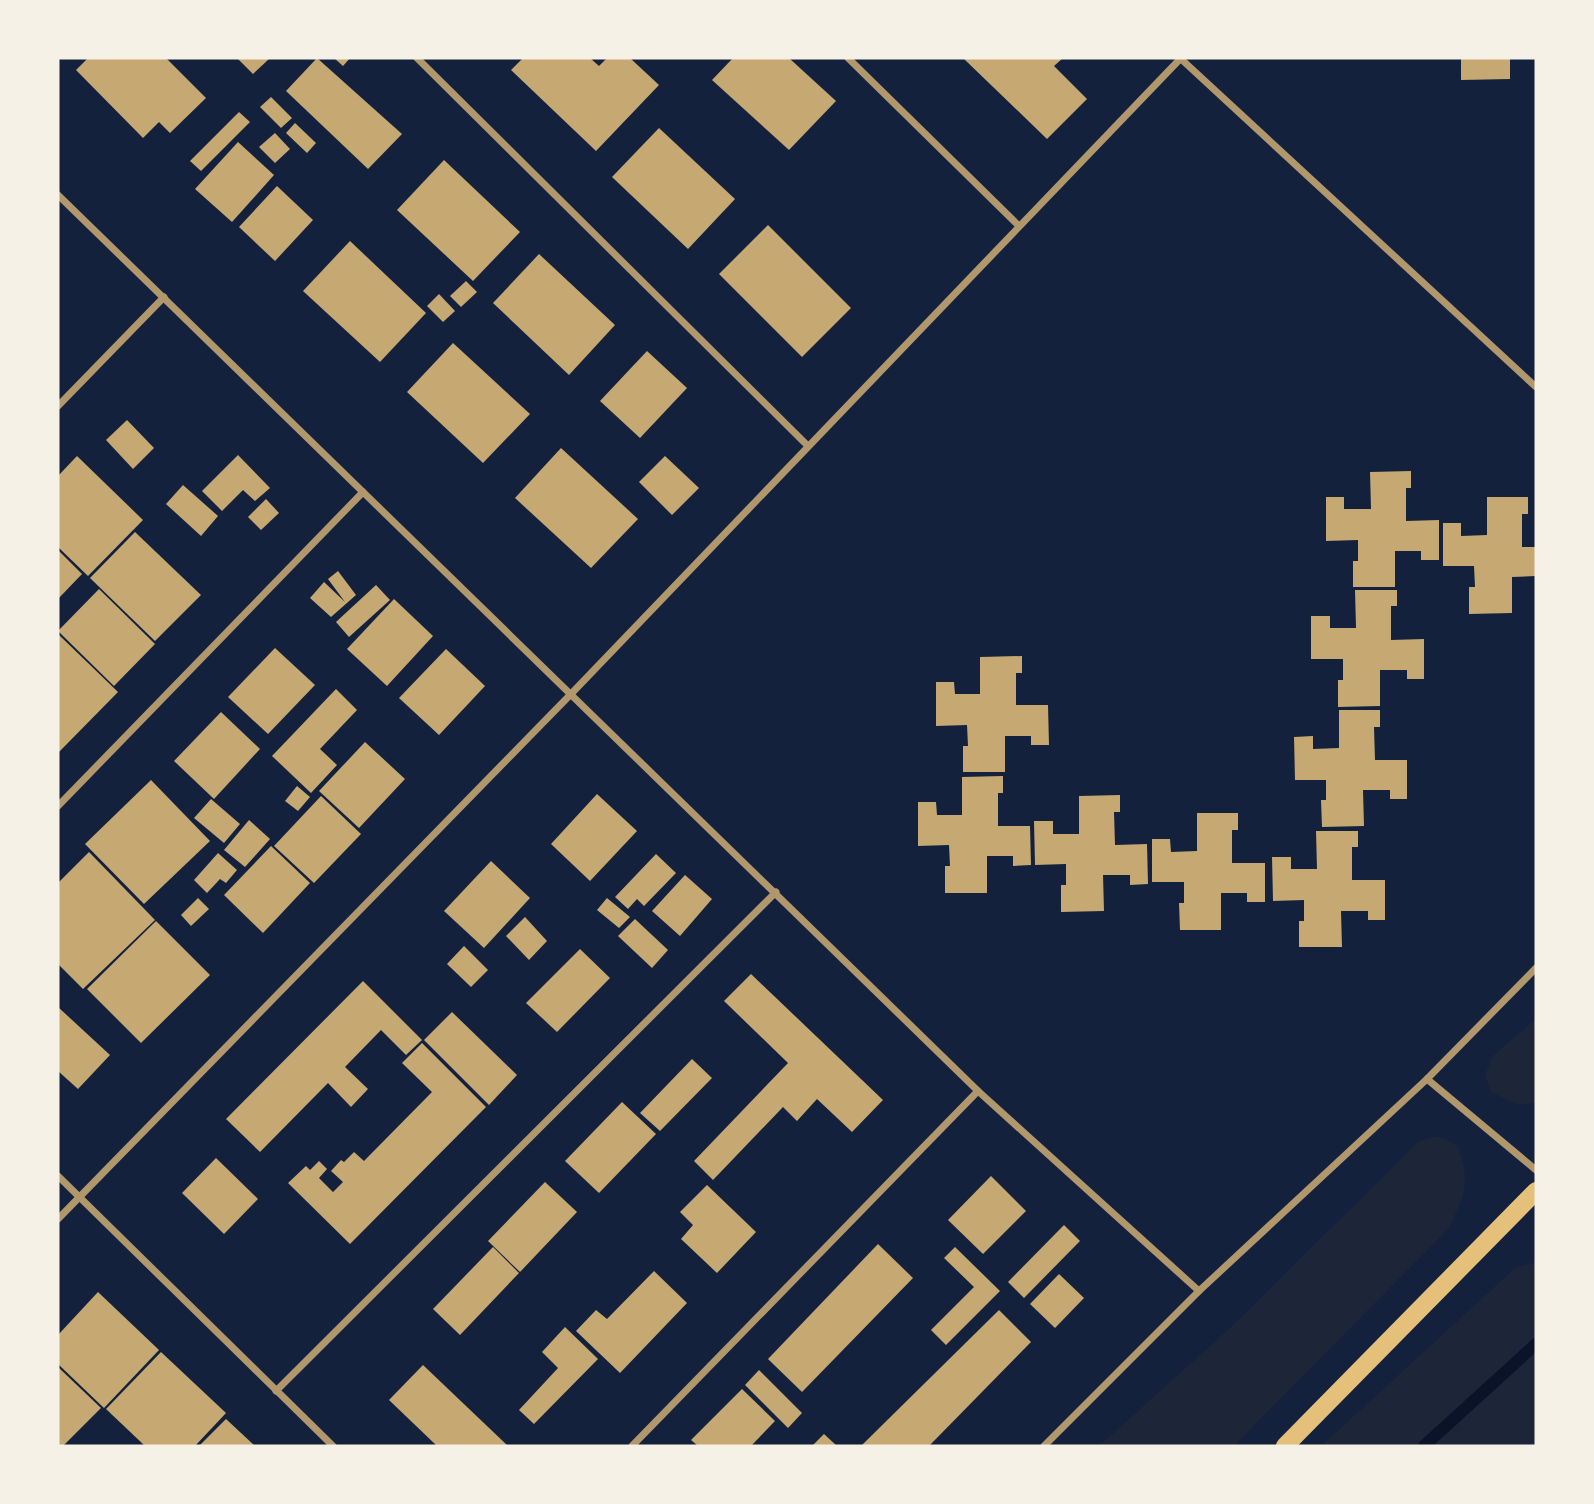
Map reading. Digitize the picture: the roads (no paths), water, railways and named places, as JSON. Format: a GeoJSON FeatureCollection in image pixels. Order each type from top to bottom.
{"type":"FeatureCollection","features":[{"type":"Feature","properties":{"kind":"main road"},"geometry":{"type":"LineString","coordinates":[[1285,1446],[1536,1191]]}},
{"type":"Feature","properties":{"kind":"street"},"geometry":{"type":"LineString","coordinates":[[417,58],[808,446]]}},
{"type":"Feature","properties":{"kind":"street"},"geometry":{"type":"LineString","coordinates":[[848,58],[1019,226]]}},
{"type":"Feature","properties":{"kind":"street"},"geometry":{"type":"LineString","coordinates":[[58,1219],[571,694],[1181,58],[1536,387]]}},
{"type":"Feature","properties":{"kind":"street"},"geometry":{"type":"LineString","coordinates":[[58,195],[978,1091],[1199,1291]]}},
{"type":"Feature","properties":{"kind":"street"},"geometry":{"type":"LineString","coordinates":[[58,406],[164,297]]}},
{"type":"Feature","properties":{"kind":"street"},"geometry":{"type":"LineString","coordinates":[[58,806],[363,492]]}},
{"type":"Feature","properties":{"kind":"street"},"geometry":{"type":"LineString","coordinates":[[276,1391],[776,892]]}},
{"type":"Feature","properties":{"kind":"street"},"geometry":{"type":"LineString","coordinates":[[1044,1446],[1199,1291],[1427,1079],[1536,968]]}},
{"type":"Feature","properties":{"kind":"street"},"geometry":{"type":"LineString","coordinates":[[1427,1079],[1536,1170]]}},
{"type":"Feature","properties":{"kind":"street"},"geometry":{"type":"LineString","coordinates":[[632,1446],[978,1091]]}},
{"type":"Feature","properties":{"kind":"street"},"geometry":{"type":"LineString","coordinates":[[58,1176],[333,1446]]}},
{"type":"Feature","properties":{"kind":"waterway"},"geometry":{"type":"LineString","coordinates":[[1424,1446],[1536,1344]]}}]}
